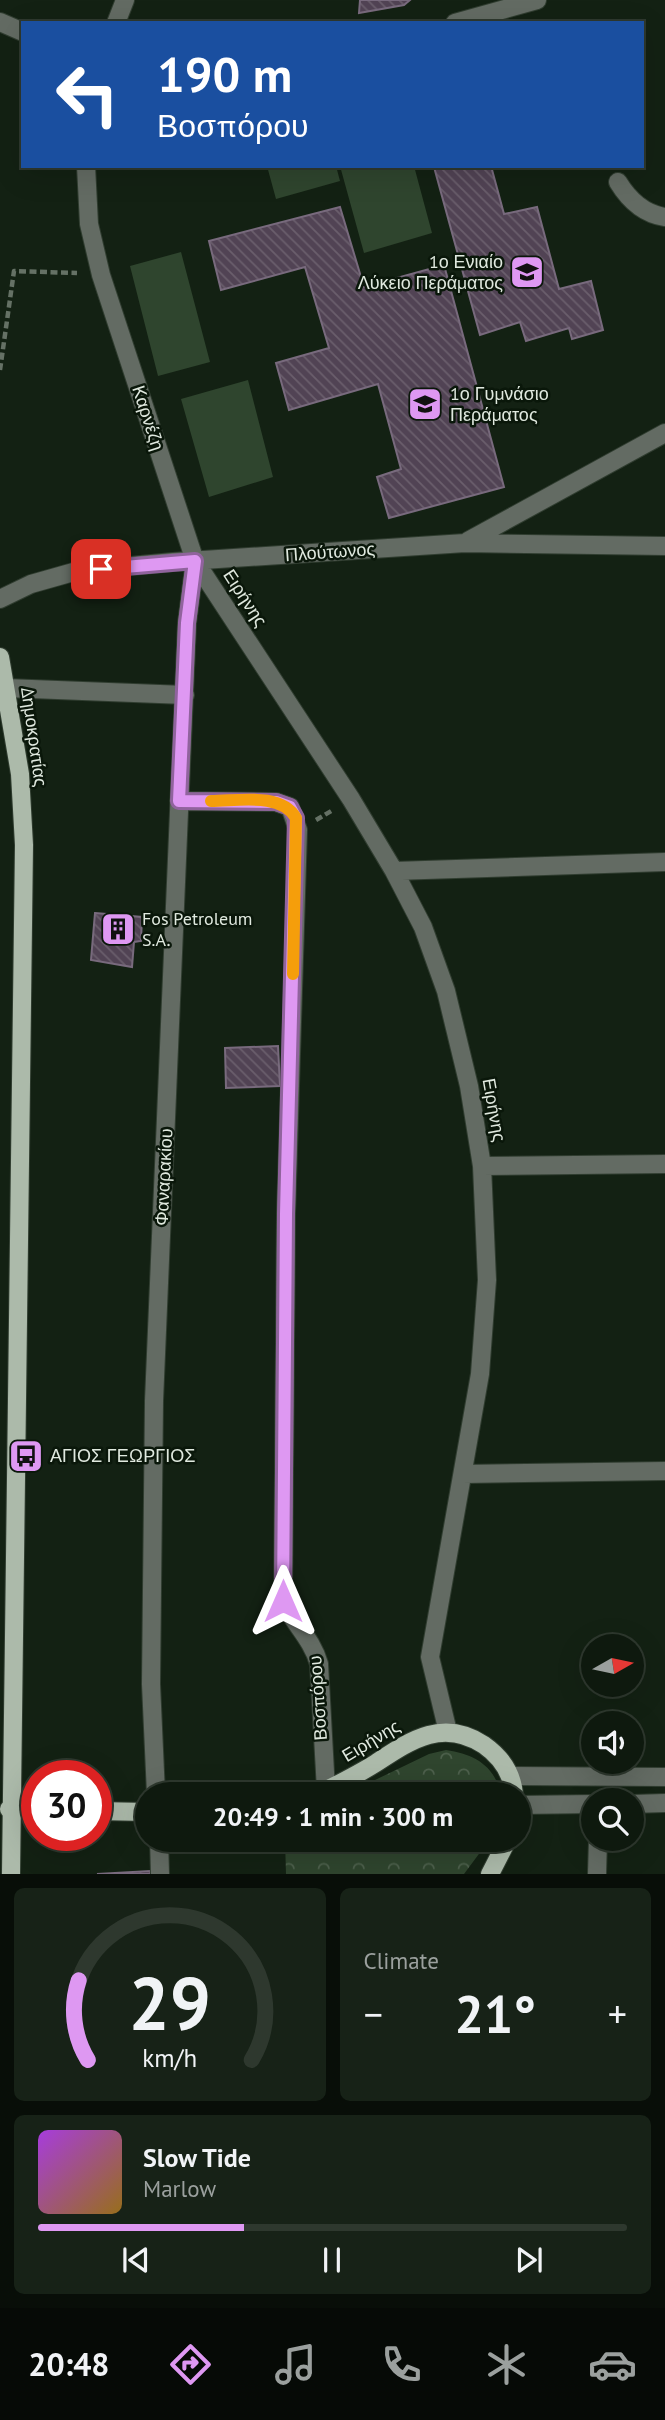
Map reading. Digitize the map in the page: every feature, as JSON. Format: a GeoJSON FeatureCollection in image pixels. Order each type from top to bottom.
{"type":"FeatureCollection","features":[{"type":"Feature","properties":{"kind":"main road","name":"Δημοκρατίας"},"geometry":{"type":"LineString","coordinates":[[0,657],[20,774],[24,845],[3,1809],[11,1874]]}},
{"type":"Feature","properties":{"kind":"main road"},"geometry":{"type":"LineString","coordinates":[[448,1732],[475,1740],[489,1749],[510,1782]]}},
{"type":"Feature","properties":{"kind":"main road","name":"Ειρήνης"},"geometry":{"type":"LineString","coordinates":[[340,1782],[423,1735],[448,1732]]}},
{"type":"Feature","properties":{"kind":"main road"},"geometry":{"type":"LineString","coordinates":[[3,1809],[21,1810]]}},
{"type":"Feature","properties":{"kind":"main road"},"geometry":{"type":"LineString","coordinates":[[112,1811],[135,1812]]}},
{"type":"Feature","properties":{"kind":"main road"},"geometry":{"type":"LineString","coordinates":[[490,1874],[501,1852]]}},
{"type":"Feature","properties":{"kind":"street"},"geometry":{"type":"LineString","coordinates":[[117,21],[125,0]]}},
{"type":"Feature","properties":{"kind":"street"},"geometry":{"type":"LineString","coordinates":[[462,21],[537,0]]}},
{"type":"Feature","properties":{"kind":"street"},"geometry":{"type":"LineString","coordinates":[[0,22],[21,31]]}},
{"type":"Feature","properties":{"kind":"street","name":"Καρνέζη"},"geometry":{"type":"LineString","coordinates":[[86,168],[89,224],[101,275],[195,561]]}},
{"type":"Feature","properties":{"kind":"street"},"geometry":{"type":"LineString","coordinates":[[618,182],[628,198],[642,208],[665,217]]}},
{"type":"Feature","properties":{"kind":"street"},"geometry":{"type":"LineString","coordinates":[[465,543],[665,433]]}},
{"type":"Feature","properties":{"kind":"street","name":"Πλούτωνος"},"geometry":{"type":"LineString","coordinates":[[0,599],[31,584],[77,571],[195,561],[465,543],[665,546]]}},
{"type":"Feature","properties":{"kind":"street","name":"Φαναρακίου"},"geometry":{"type":"LineString","coordinates":[[155,1782],[151,1684],[154,1401],[187,623],[195,561]]}},
{"type":"Feature","properties":{"kind":"street","name":"Ειρήνης"},"geometry":{"type":"LineString","coordinates":[[195,561],[351,799],[394,871],[423,927],[446,991],[469,1086],[482,1166],[487,1280],[480,1374],[430,1657],[448,1732]]}},
{"type":"Feature","properties":{"kind":"street"},"geometry":{"type":"LineString","coordinates":[[6,688],[185,695]]}},
{"type":"Feature","properties":{"kind":"street"},"geometry":{"type":"LineString","coordinates":[[179,801],[276,802],[290,807],[298,830]]}},
{"type":"Feature","properties":{"kind":"street","name":"Βοσπόρου"},"geometry":{"type":"LineString","coordinates":[[298,830],[286,1214],[283,1601],[291,1619],[314,1644],[319,1664],[322,1782]]}},
{"type":"Feature","properties":{"kind":"street"},"geometry":{"type":"LineString","coordinates":[[394,871],[665,862]]}},
{"type":"Feature","properties":{"kind":"street"},"geometry":{"type":"LineString","coordinates":[[482,1166],[665,1164]]}},
{"type":"Feature","properties":{"kind":"street"},"geometry":{"type":"LineString","coordinates":[[463,1474],[665,1471]]}},
{"type":"Feature","properties":{"kind":"street"},"geometry":{"type":"LineString","coordinates":[[600,1777],[600,1788]]}},
{"type":"Feature","properties":{"kind":"street"},"geometry":{"type":"LineString","coordinates":[[531,1783],[600,1777],[665,1777]]}},
{"type":"Feature","properties":{"kind":"street"},"geometry":{"type":"LineString","coordinates":[[531,1805],[581,1804]]}},
{"type":"Feature","properties":{"kind":"street"},"geometry":{"type":"LineString","coordinates":[[644,1804],[665,1804]]}},
{"type":"Feature","properties":{"kind":"street"},"geometry":{"type":"LineString","coordinates":[[597,1874],[598,1851]]}},
{"type":"Feature","properties":{"kind":"street"},"geometry":{"type":"LineString","coordinates":[[159,1852],[160,1874]]}},
{"type":"Feature","properties":{"kind":"path"},"geometry":{"type":"LineString","coordinates":[[0,370],[14,271],[101,275]]}},
{"type":"Feature","properties":{"kind":"path"},"geometry":{"type":"LineString","coordinates":[[298,830],[351,799]]}},
{"type":"Feature","properties":{"kind":"green space"},"geometry":{"type":"Polygon","coordinates":[[[268,168],[337,168],[340,181],[276,199],[268,168]]]}},
{"type":"Feature","properties":{"kind":"green space"},"geometry":{"type":"Polygon","coordinates":[[[341,168],[415,168],[432,233],[364,253],[341,168]]]}},
{"type":"Feature","properties":{"kind":"green space"},"geometry":{"type":"Polygon","coordinates":[[[181,252],[210,362],[158,376],[130,266],[181,252]]]}},
{"type":"Feature","properties":{"kind":"green space"},"geometry":{"type":"Polygon","coordinates":[[[248,380],[273,477],[209,497],[181,399],[248,380]]]}},
{"type":"Feature","properties":{"kind":"green space"},"geometry":{"type":"Polygon","coordinates":[[[446,1750],[465,1754],[488,1768],[497,1782],[371,1782],[429,1754],[446,1750]]]}},
{"type":"Feature","properties":{"kind":"green space"},"geometry":{"type":"Polygon","coordinates":[[[285,1852],[480,1852],[464,1874],[286,1874],[285,1852]]]}},
{"type":"Feature","properties":{"kind":"building"},"geometry":{"type":"Polygon","coordinates":[[[360,0],[410,0],[404,5],[359,13],[360,0]]]}},
{"type":"Feature","properties":{"kind":"building"},"geometry":{"type":"Polygon","coordinates":[[[434,168],[492,168],[504,214],[537,207],[559,289],[591,281],[603,330],[572,339],[569,328],[526,341],[520,322],[480,335],[434,168]]]}},
{"type":"Feature","properties":{"kind":"building"},"geometry":{"type":"Polygon","coordinates":[[[340,207],[364,287],[444,265],[504,487],[389,518],[377,477],[401,469],[378,384],[289,410],[276,363],[329,348],[305,267],[221,290],[209,241],[340,207]]]}},
{"type":"Feature","properties":{"kind":"building","name":"Fos Petroleum S.A."},"geometry":{"type":"Polygon","coordinates":[[[95,913],[142,917],[141,941],[134,942],[132,967],[91,960],[95,913]]]}},
{"type":"Feature","properties":{"kind":"building"},"geometry":{"type":"Polygon","coordinates":[[[278,1046],[280,1086],[226,1088],[225,1048],[278,1046]]]}},
{"type":"Feature","properties":{"kind":"building"},"geometry":{"type":"Polygon","coordinates":[[[150,1871],[151,1874],[97,1874],[150,1871]]]}},
{"type":"Feature","properties":{"kind":"slow traffic"},"geometry":{"type":"LineString","coordinates":[[211,801],[276,802],[290,807],[296,818],[298,830],[293,974]]}},
{"type":"Feature","properties":{"kind":"place","name":"1ο Ενιαίο Λύκειο Περάματος"},"geometry":{"type":"Point","coordinates":[527,272]}},
{"type":"Feature","properties":{"kind":"place","name":"1ο Γυμνάσιο Περάματος"},"geometry":{"type":"Point","coordinates":[425,404]}},
{"type":"Feature","properties":{"kind":"place","name":"Fos Petroleum S.A."},"geometry":{"type":"Point","coordinates":[118,929]}},
{"type":"Feature","properties":{"kind":"place","name":"ΑΓΙΟΣ ΓΕΩΡΓΙΟΣ"},"geometry":{"type":"Point","coordinates":[26,1456]}},
{"type":"Feature","properties":{"kind":"route"},"geometry":{"type":"LineString","coordinates":[[101,569],[195,561],[187,623],[179,801],[276,802],[290,807],[296,818],[298,830],[286,1214],[283,1601]]}}]}
